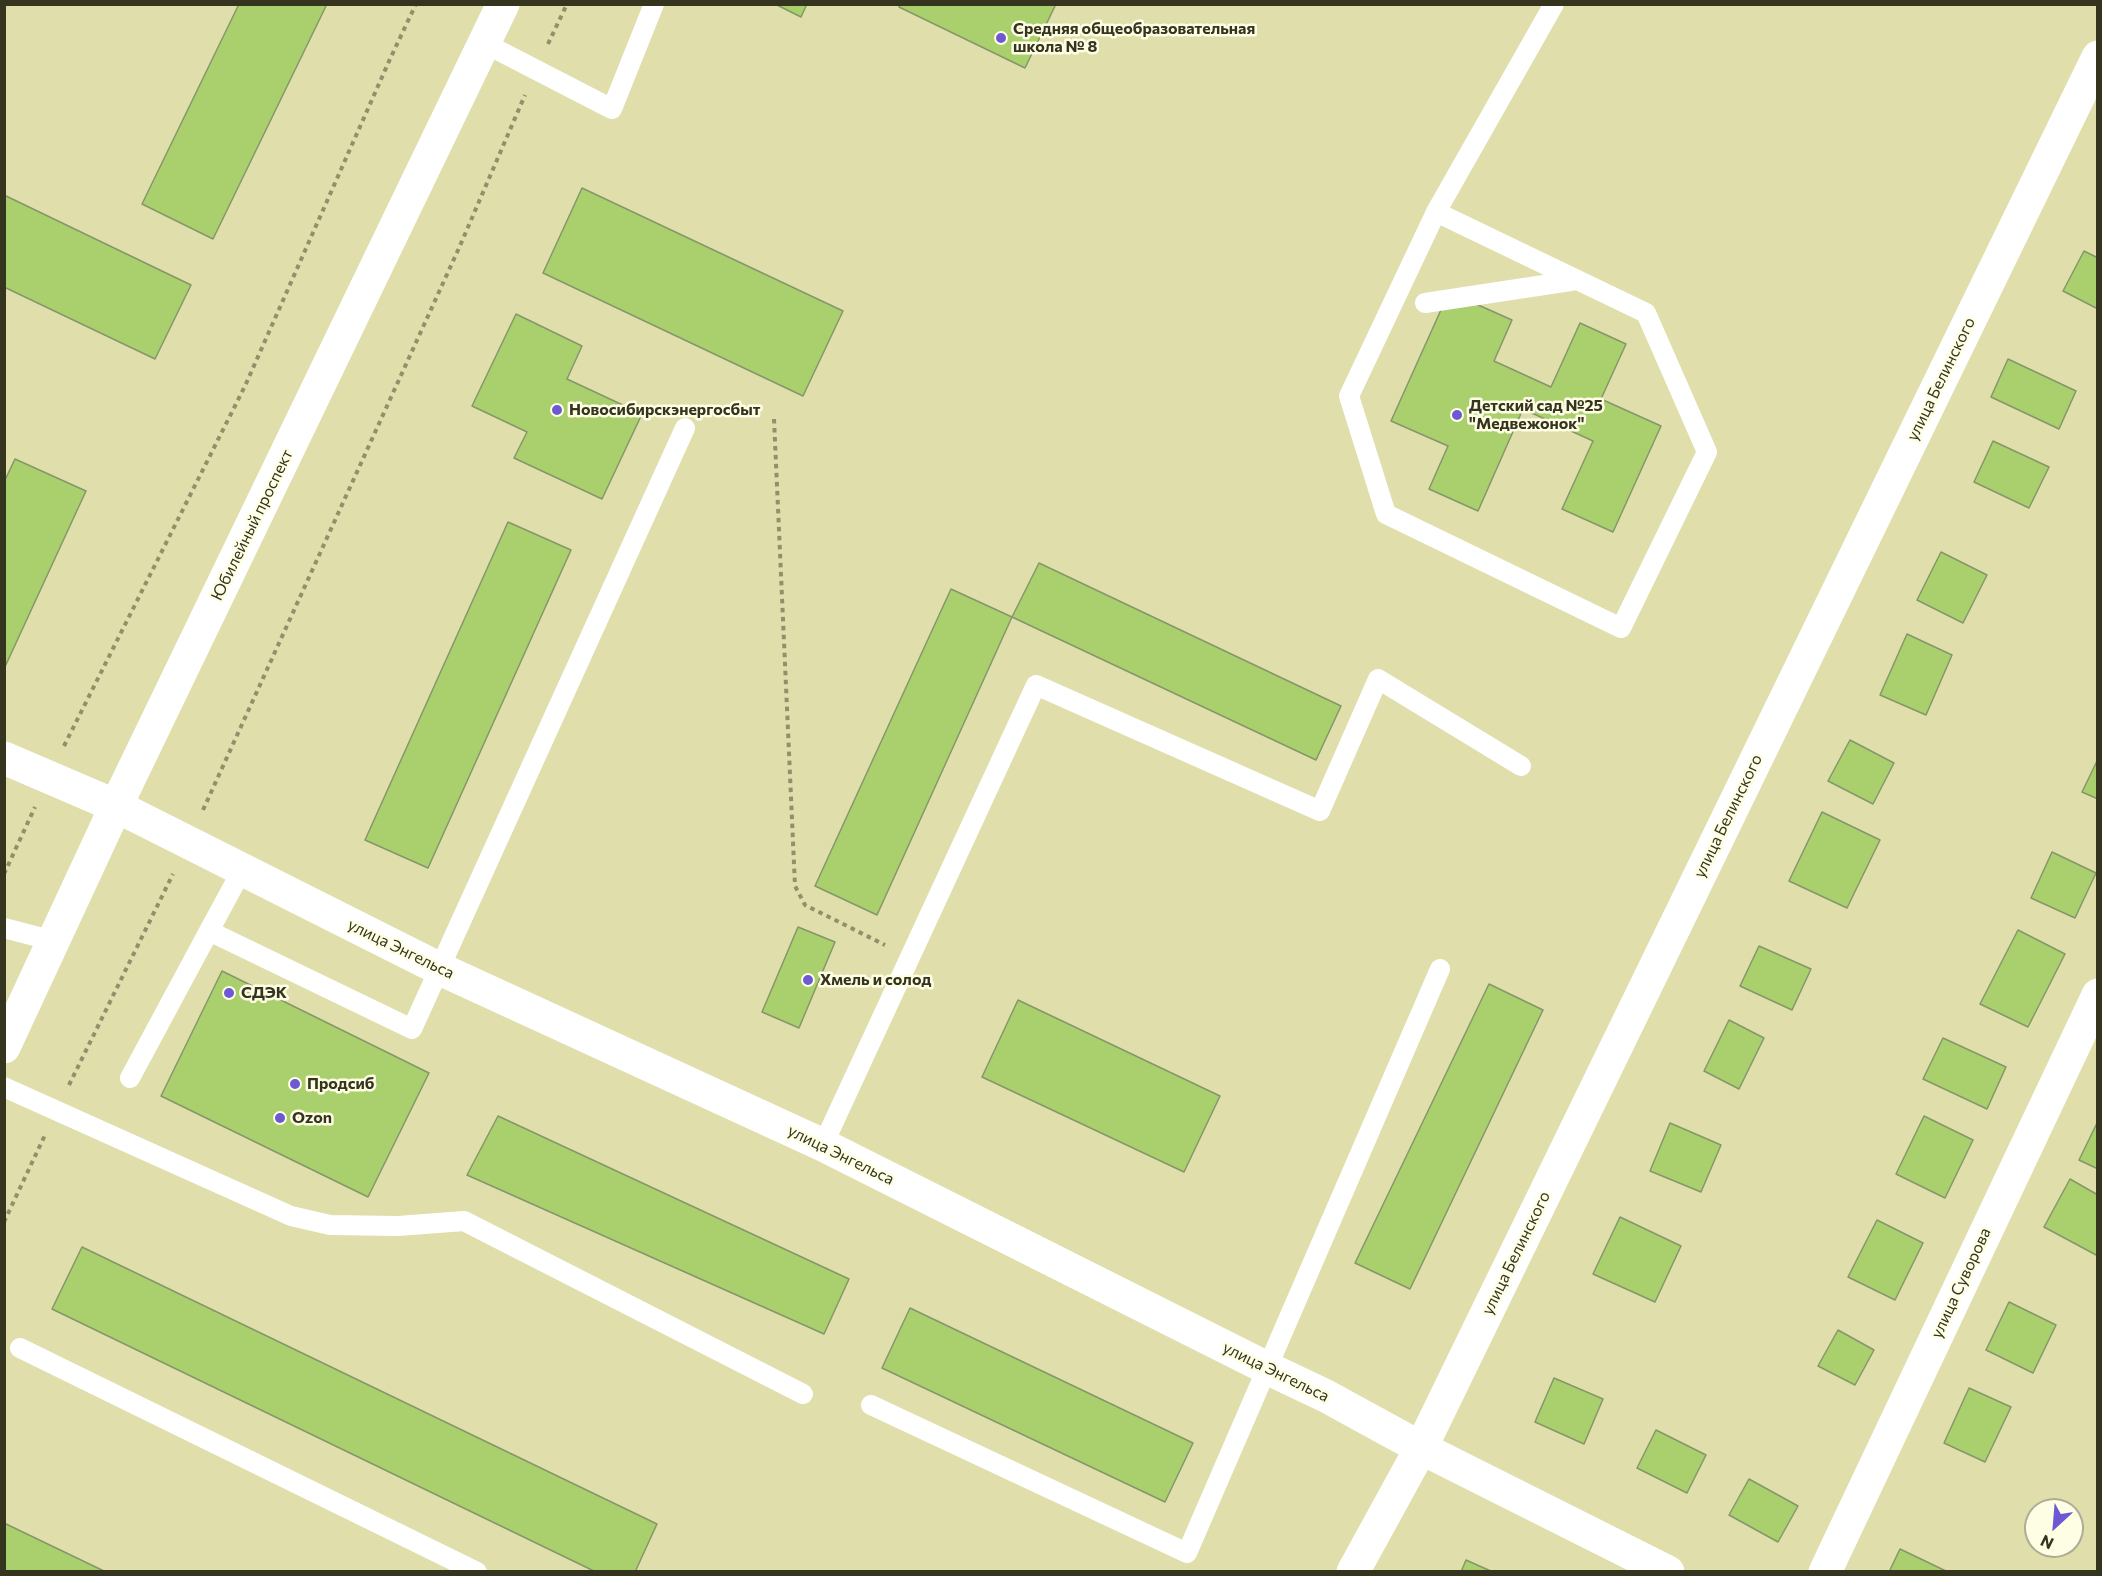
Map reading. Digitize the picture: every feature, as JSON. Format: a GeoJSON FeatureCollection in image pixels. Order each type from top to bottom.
{"type":"FeatureCollection","features":[{"type":"Feature","properties":{"kind":"street","name":"Юбилейный проспект"},"geometry":{"type":"LineString","coordinates":[[4,1047],[116,806],[503,4]]}},
{"type":"Feature","properties":{"kind":"street","name":"улица Белинского"},"geometry":{"type":"LineString","coordinates":[[1353,1572],[1421,1448],[2097,57]]}},
{"type":"Feature","properties":{"kind":"street","name":"улица Энгельса"},"geometry":{"type":"LineString","coordinates":[[4,758],[116,806],[440,969],[823,1145],[1326,1396],[1421,1448],[1668,1572]]}},
{"type":"Feature","properties":{"kind":"street","name":"улица Суворова"},"geometry":{"type":"LineString","coordinates":[[1825,1572],[2097,995]]}},
{"type":"Feature","properties":{"kind":"lane"},"geometry":{"type":"LineString","coordinates":[[484,43],[612,109],[654,4]]}},
{"type":"Feature","properties":{"kind":"lane"},"geometry":{"type":"LineString","coordinates":[[1436,212],[1646,314],[1707,452],[1621,628],[1386,514],[1349,396],[1436,212],[1554,4]]}},
{"type":"Feature","properties":{"kind":"lane"},"geometry":{"type":"LineString","coordinates":[[1425,303],[1577,280]]}},
{"type":"Feature","properties":{"kind":"lane"},"geometry":{"type":"LineString","coordinates":[[209,931],[412,1029],[685,428]]}},
{"type":"Feature","properties":{"kind":"lane"},"geometry":{"type":"LineString","coordinates":[[823,1145],[1036,685],[1320,811],[1378,679],[1521,766]]}},
{"type":"Feature","properties":{"kind":"lane"},"geometry":{"type":"LineString","coordinates":[[129,1078],[242,870]]}},
{"type":"Feature","properties":{"kind":"lane"},"geometry":{"type":"LineString","coordinates":[[4,928],[54,941]]}},
{"type":"Feature","properties":{"kind":"lane"},"geometry":{"type":"LineString","coordinates":[[871,1405],[1187,1553],[1440,969]]}},
{"type":"Feature","properties":{"kind":"lane"},"geometry":{"type":"LineString","coordinates":[[4,1087],[291,1216],[330,1225],[398,1226],[464,1221],[803,1394]]}},
{"type":"Feature","properties":{"kind":"lane"},"geometry":{"type":"LineString","coordinates":[[20,1348],[477,1572]]}},
{"type":"Feature","properties":{"kind":"path"},"geometry":{"type":"LineString","coordinates":[[4,874],[48,778],[245,386],[416,4]]}},
{"type":"Feature","properties":{"kind":"path"},"geometry":{"type":"LineString","coordinates":[[4,1222],[188,843],[459,248],[567,4]]}},
{"type":"Feature","properties":{"kind":"path"},"geometry":{"type":"LineString","coordinates":[[774,418],[795,886],[805,905],[910,957]]}},
{"type":"Feature","properties":{"kind":"building"},"geometry":{"type":"Polygon","coordinates":[[[239,4],[327,4],[213,239],[142,204],[239,4]]]}},
{"type":"Feature","properties":{"kind":"building"},"geometry":{"type":"Polygon","coordinates":[[[775,4],[807,4],[801,17],[775,4]]]}},
{"type":"Feature","properties":{"kind":"building","name":"Средняя общеобразовательная школа № 8"},"geometry":{"type":"Polygon","coordinates":[[[900,4],[1056,4],[1025,68],[899,7],[900,4]]]}},
{"type":"Feature","properties":{"kind":"building"},"geometry":{"type":"Polygon","coordinates":[[[582,188],[843,311],[803,396],[543,273],[582,188]]]}},
{"type":"Feature","properties":{"kind":"building"},"geometry":{"type":"Polygon","coordinates":[[[4,195],[191,285],[155,359],[4,287],[4,195]]]}},
{"type":"Feature","properties":{"kind":"building"},"geometry":{"type":"Polygon","coordinates":[[[2084,251],[2098,258],[2098,309],[2063,291],[2084,251]]]}},
{"type":"Feature","properties":{"kind":"building","name":"Детский сад №25 \"Медвежонок\""},"geometry":{"type":"Polygon","coordinates":[[[1449,292],[1512,320],[1494,361],[1551,387],[1580,323],[1626,344],[1601,399],[1661,426],[1613,532],[1562,509],[1593,441],[1523,409],[1478,511],[1429,489],[1448,446],[1391,421],[1449,292]]]}},
{"type":"Feature","properties":{"kind":"building","name":"Новосибирскэнергосбыт"},"geometry":{"type":"Polygon","coordinates":[[[516,314],[582,346],[567,379],[642,414],[602,499],[514,458],[527,432],[472,406],[516,314]]]}},
{"type":"Feature","properties":{"kind":"building"},"geometry":{"type":"Polygon","coordinates":[[[2008,359],[2076,391],[2059,429],[1991,397],[2008,359]]]}},
{"type":"Feature","properties":{"kind":"building"},"geometry":{"type":"Polygon","coordinates":[[[1993,441],[2049,467],[2029,508],[1974,482],[1993,441]]]}},
{"type":"Feature","properties":{"kind":"building"},"geometry":{"type":"Polygon","coordinates":[[[15,459],[86,491],[4,669],[4,482],[15,459]]]}},
{"type":"Feature","properties":{"kind":"building"},"geometry":{"type":"Polygon","coordinates":[[[508,522],[571,550],[428,868],[365,840],[508,522]]]}},
{"type":"Feature","properties":{"kind":"building"},"geometry":{"type":"Polygon","coordinates":[[[1941,552],[1987,575],[1963,623],[1917,600],[1941,552]]]}},
{"type":"Feature","properties":{"kind":"building"},"geometry":{"type":"Polygon","coordinates":[[[1039,563],[1341,706],[1316,760],[1012,617],[1039,563]]]}},
{"type":"Feature","properties":{"kind":"building"},"geometry":{"type":"Polygon","coordinates":[[[951,589],[1012,617],[877,915],[815,886],[951,589]]]}},
{"type":"Feature","properties":{"kind":"building"},"geometry":{"type":"Polygon","coordinates":[[[1907,634],[1952,655],[1926,715],[1880,695],[1907,634]]]}},
{"type":"Feature","properties":{"kind":"building"},"geometry":{"type":"Polygon","coordinates":[[[1850,740],[1894,763],[1873,804],[1828,781],[1850,740]]]}},
{"type":"Feature","properties":{"kind":"building"},"geometry":{"type":"Polygon","coordinates":[[[2098,759],[2098,799],[2082,792],[2098,759]]]}},
{"type":"Feature","properties":{"kind":"building"},"geometry":{"type":"Polygon","coordinates":[[[1822,812],[1880,840],[1847,908],[1789,881],[1822,812]]]}},
{"type":"Feature","properties":{"kind":"building"},"geometry":{"type":"Polygon","coordinates":[[[2052,852],[2096,873],[2075,918],[2031,898],[2052,852]]]}},
{"type":"Feature","properties":{"kind":"building"},"geometry":{"type":"Polygon","coordinates":[[[798,927],[835,942],[799,1028],[762,1012],[798,927]]]}},
{"type":"Feature","properties":{"kind":"building"},"geometry":{"type":"Polygon","coordinates":[[[2018,930],[2065,954],[2028,1027],[1980,1004],[2018,930]]]}},
{"type":"Feature","properties":{"kind":"building"},"geometry":{"type":"Polygon","coordinates":[[[1759,946],[1811,969],[1792,1010],[1740,986],[1759,946]]]}},
{"type":"Feature","properties":{"kind":"building","name":"Продсиб"},"geometry":{"type":"Polygon","coordinates":[[[222,971],[429,1073],[368,1197],[161,1096],[222,971]]]}},
{"type":"Feature","properties":{"kind":"building"},"geometry":{"type":"Polygon","coordinates":[[[1489,984],[1543,1010],[1410,1289],[1355,1263],[1489,984]]]}},
{"type":"Feature","properties":{"kind":"building"},"geometry":{"type":"Polygon","coordinates":[[[1018,1000],[1220,1096],[1184,1172],[982,1077],[1018,1000]]]}},
{"type":"Feature","properties":{"kind":"building"},"geometry":{"type":"Polygon","coordinates":[[[1729,1020],[1764,1038],[1739,1089],[1704,1071],[1729,1020]]]}},
{"type":"Feature","properties":{"kind":"building"},"geometry":{"type":"Polygon","coordinates":[[[1943,1038],[2006,1067],[1987,1109],[1923,1079],[1943,1038]]]}},
{"type":"Feature","properties":{"kind":"building"},"geometry":{"type":"Polygon","coordinates":[[[498,1116],[849,1279],[824,1334],[467,1175],[498,1116]]]}},
{"type":"Feature","properties":{"kind":"building"},"geometry":{"type":"Polygon","coordinates":[[[1924,1116],[1973,1140],[1945,1198],[1896,1174],[1924,1116]]]}},
{"type":"Feature","properties":{"kind":"building"},"geometry":{"type":"Polygon","coordinates":[[[2098,1121],[2098,1169],[2079,1160],[2098,1121]]]}},
{"type":"Feature","properties":{"kind":"building"},"geometry":{"type":"Polygon","coordinates":[[[1670,1123],[1721,1145],[1701,1192],[1650,1171],[1670,1123]]]}},
{"type":"Feature","properties":{"kind":"building"},"geometry":{"type":"Polygon","coordinates":[[[2070,1179],[2098,1195],[2098,1256],[2044,1227],[2070,1179]]]}},
{"type":"Feature","properties":{"kind":"building"},"geometry":{"type":"Polygon","coordinates":[[[1620,1217],[1681,1246],[1655,1302],[1593,1274],[1620,1217]]]}},
{"type":"Feature","properties":{"kind":"building"},"geometry":{"type":"Polygon","coordinates":[[[1877,1220],[1923,1243],[1895,1300],[1848,1277],[1877,1220]]]}},
{"type":"Feature","properties":{"kind":"building"},"geometry":{"type":"Polygon","coordinates":[[[82,1247],[657,1524],[635,1572],[596,1572],[52,1309],[82,1247]]]}},
{"type":"Feature","properties":{"kind":"building"},"geometry":{"type":"Polygon","coordinates":[[[2009,1302],[2056,1325],[2033,1373],[1986,1350],[2009,1302]]]}},
{"type":"Feature","properties":{"kind":"building"},"geometry":{"type":"Polygon","coordinates":[[[910,1308],[1193,1443],[1165,1502],[882,1368],[910,1308]]]}},
{"type":"Feature","properties":{"kind":"building"},"geometry":{"type":"Polygon","coordinates":[[[1838,1330],[1874,1350],[1855,1385],[1818,1366],[1838,1330]]]}},
{"type":"Feature","properties":{"kind":"building"},"geometry":{"type":"Polygon","coordinates":[[[1554,1378],[1603,1399],[1584,1444],[1535,1422],[1554,1378]]]}},
{"type":"Feature","properties":{"kind":"building"},"geometry":{"type":"Polygon","coordinates":[[[1969,1388],[2011,1407],[1985,1462],[1944,1443],[1969,1388]]]}},
{"type":"Feature","properties":{"kind":"building"},"geometry":{"type":"Polygon","coordinates":[[[1656,1430],[1706,1455],[1687,1493],[1637,1468],[1656,1430]]]}},
{"type":"Feature","properties":{"kind":"building"},"geometry":{"type":"Polygon","coordinates":[[[1749,1479],[1798,1506],[1778,1542],[1729,1515],[1749,1479]]]}},
{"type":"Feature","properties":{"kind":"building"},"geometry":{"type":"Polygon","coordinates":[[[4,1523],[106,1572],[4,1572],[4,1523]]]}},
{"type":"Feature","properties":{"kind":"building"},"geometry":{"type":"Polygon","coordinates":[[[1900,1549],[1948,1572],[1889,1572],[1900,1549]]]}},
{"type":"Feature","properties":{"kind":"building"},"geometry":{"type":"Polygon","coordinates":[[[1466,1560],[1493,1572],[1461,1572],[1466,1560]]]}},
{"type":"Feature","properties":{"kind":"place","name":"Средняя общеобразовательная школа № 8"},"geometry":{"type":"Point","coordinates":[1001,38]}},
{"type":"Feature","properties":{"kind":"place","name":"Новосибирскэнергосбыт"},"geometry":{"type":"Point","coordinates":[557,410]}},
{"type":"Feature","properties":{"kind":"place","name":"Детский сад №25 \"Медвежонок\""},"geometry":{"type":"Point","coordinates":[1457,415]}},
{"type":"Feature","properties":{"kind":"place","name":"Хмель и солод"},"geometry":{"type":"Point","coordinates":[808,980]}},
{"type":"Feature","properties":{"kind":"place","name":"СДЭК"},"geometry":{"type":"Point","coordinates":[229,993]}},
{"type":"Feature","properties":{"kind":"place","name":"Продсиб"},"geometry":{"type":"Point","coordinates":[295,1084]}},
{"type":"Feature","properties":{"kind":"place","name":"Ozon"},"geometry":{"type":"Point","coordinates":[280,1118]}}]}
